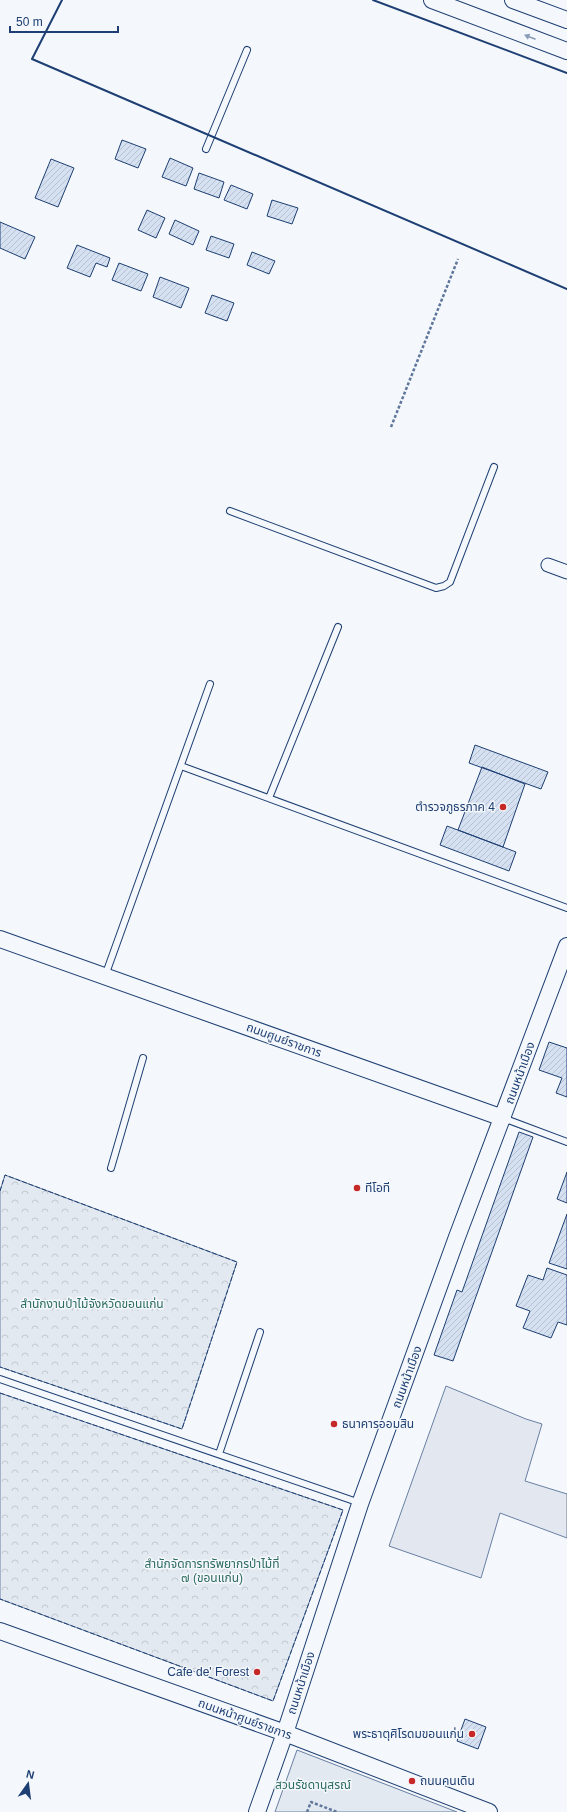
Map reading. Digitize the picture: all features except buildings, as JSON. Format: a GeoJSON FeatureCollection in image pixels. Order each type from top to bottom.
{"type":"FeatureCollection","features":[{"type":"Feature","properties":{"kind":"street"},"geometry":{"type":"LineString","coordinates":[[432,0],[567,51]]}},
{"type":"Feature","properties":{"kind":"street"},"geometry":{"type":"LineString","coordinates":[[513,0],[567,20]]}},
{"type":"Feature","properties":{"kind":"street"},"geometry":{"type":"LineString","coordinates":[[548,565],[567,572]]}},
{"type":"Feature","properties":{"kind":"street","name":"ถนนศูนย์ราชการ"},"geometry":{"type":"LineString","coordinates":[[0,939],[503,1118]]}},
{"type":"Feature","properties":{"kind":"street","name":"ถนนหน้าเมือง"},"geometry":{"type":"LineString","coordinates":[[257,1812],[285,1733],[360,1504],[457,1237],[567,946]]}},
{"type":"Feature","properties":{"kind":"street","name":"ถนนหน้าศูนย์ราชการ"},"geometry":{"type":"LineString","coordinates":[[0,1630],[285,1733],[490,1812]]}},
{"type":"Feature","properties":{"kind":"lane"},"geometry":{"type":"LineString","coordinates":[[206,149],[247,50]]}},
{"type":"Feature","properties":{"kind":"lane"},"geometry":{"type":"LineString","coordinates":[[230,511],[436,588],[444,586],[450,582],[494,467]]}},
{"type":"Feature","properties":{"kind":"lane"},"geometry":{"type":"LineString","coordinates":[[269,798],[338,627]]}},
{"type":"Feature","properties":{"kind":"lane"},"geometry":{"type":"LineString","coordinates":[[105,976],[210,684]]}},
{"type":"Feature","properties":{"kind":"lane"},"geometry":{"type":"LineString","coordinates":[[180,766],[567,908]]}},
{"type":"Feature","properties":{"kind":"lane"},"geometry":{"type":"LineString","coordinates":[[112,1168],[143,1058]]}},
{"type":"Feature","properties":{"kind":"lane","name":"ถนนศูนย์ราชการ"},"geometry":{"type":"LineString","coordinates":[[503,1118],[567,1142]]}},
{"type":"Feature","properties":{"kind":"lane"},"geometry":{"type":"LineString","coordinates":[[219,1454],[260,1332]]}},
{"type":"Feature","properties":{"kind":"lane"},"geometry":{"type":"LineString","coordinates":[[0,1379],[360,1504]]}},
{"type":"Feature","properties":{"kind":"path"},"geometry":{"type":"LineString","coordinates":[[391,427],[458,258]]}},
{"type":"Feature","properties":{"kind":"path"},"geometry":{"type":"LineString","coordinates":[[307,1812],[311,1802],[337,1812]]}},
{"type":"Feature","properties":{"kind":"green space","name":"สำนักงานป่าไม้จังหวัดขอนแก่น"},"geometry":{"type":"Polygon","coordinates":[[[5,1175],[237,1262],[182,1429],[0,1367],[0,1191],[5,1175]]]}},
{"type":"Feature","properties":{"kind":"green space","name":"สำนักจัดการทรัพยากรป่าไม้ที่ ๗ (ขอนแก่น)"},"geometry":{"type":"Polygon","coordinates":[[[0,1393],[343,1510],[273,1701],[0,1599],[0,1393]]]}},
{"type":"Feature","properties":{"kind":"green space","name":"สวนรัชดานุสรณ์"},"geometry":{"type":"Polygon","coordinates":[[[297,1750],[457,1812],[275,1812],[297,1750]]]}},
{"type":"Feature","properties":{"kind":"shaded area"},"geometry":{"type":"Polygon","coordinates":[[[446,1386],[526,1419],[542,1424],[525,1481],[567,1494],[567,1538],[500,1513],[481,1578],[389,1546],[446,1386]]]}},
{"type":"Feature","properties":{"kind":"fence"},"geometry":{"type":"LineString","coordinates":[[0,1191],[5,1175],[237,1262],[182,1429],[0,1367]]}},
{"type":"Feature","properties":{"kind":"fence"},"geometry":{"type":"LineString","coordinates":[[0,1393],[343,1510],[273,1701],[0,1599]]}},
{"type":"Feature","properties":{"kind":"wall"},"geometry":{"type":"LineString","coordinates":[[62,0],[32,59],[567,289]]}},
{"type":"Feature","properties":{"kind":"wall"},"geometry":{"type":"LineString","coordinates":[[373,0],[567,73]]}},
{"type":"Feature","properties":{"kind":"place","name":"ตำรวจภูธรภาค 4"},"geometry":{"type":"Point","coordinates":[503,807]}},
{"type":"Feature","properties":{"kind":"place","name":"ทีโอที"},"geometry":{"type":"Point","coordinates":[357,1188]}},
{"type":"Feature","properties":{"kind":"place","name":"ธนาคารออมสิน"},"geometry":{"type":"Point","coordinates":[334,1424]}},
{"type":"Feature","properties":{"kind":"place","name":"Cafe de' Forest"},"geometry":{"type":"Point","coordinates":[257,1672]}},
{"type":"Feature","properties":{"kind":"place","name":"พระธาตุศิโรดมขอนแก่น"},"geometry":{"type":"Point","coordinates":[472,1734]}},
{"type":"Feature","properties":{"kind":"place","name":"ถนนคนเดิน"},"geometry":{"type":"Point","coordinates":[412,1781]}}]}
